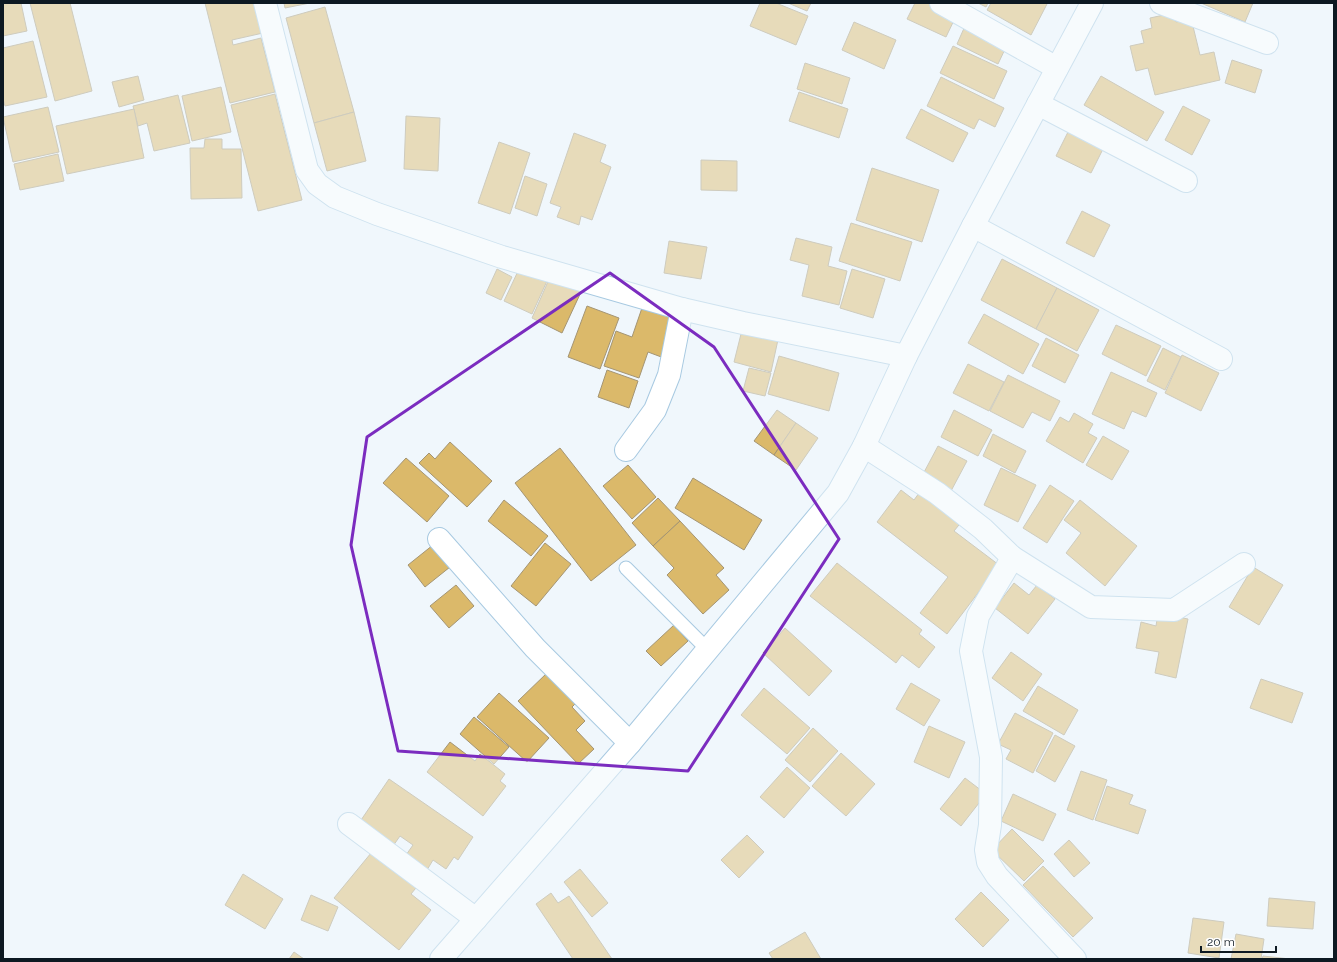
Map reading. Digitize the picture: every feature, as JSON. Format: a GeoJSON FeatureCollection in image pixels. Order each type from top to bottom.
{"type":"FeatureCollection","features":[{"type":"Feature","properties":{"kind":"street"},"geometry":{"type":"LineString","coordinates":[[265,3],[307,170],[317,184],[335,197],[377,214],[502,257],[682,309],[906,356]]}},
{"type":"Feature","properties":{"kind":"street"},"geometry":{"type":"LineString","coordinates":[[941,3],[1057,68]]}},
{"type":"Feature","properties":{"kind":"street"},"geometry":{"type":"LineString","coordinates":[[441,959],[630,743],[838,493],[864,446],[906,356],[973,226],[1092,3]]}},
{"type":"Feature","properties":{"kind":"street"},"geometry":{"type":"LineString","coordinates":[[1161,3],[1267,43]]}},
{"type":"Feature","properties":{"kind":"street"},"geometry":{"type":"LineString","coordinates":[[1038,104],[1186,181]]}},
{"type":"Feature","properties":{"kind":"street"},"geometry":{"type":"LineString","coordinates":[[973,226],[1221,359]]}},
{"type":"Feature","properties":{"kind":"street"},"geometry":{"type":"LineString","coordinates":[[626,450],[655,410],[669,375],[682,309]]}},
{"type":"Feature","properties":{"kind":"street"},"geometry":{"type":"LineString","coordinates":[[864,446],[937,494],[983,529],[1012,557],[1091,607],[1174,610],[1244,564]]}},
{"type":"Feature","properties":{"kind":"street"},"geometry":{"type":"LineString","coordinates":[[440,539],[535,648],[630,743]]}},
{"type":"Feature","properties":{"kind":"street"},"geometry":{"type":"LineString","coordinates":[[1012,557],[978,616],[971,651],[991,757],[990,825],[986,850],[988,862],[997,876],[1075,959]]}},
{"type":"Feature","properties":{"kind":"street"},"geometry":{"type":"LineString","coordinates":[[349,824],[476,919]]}},
{"type":"Feature","properties":{"kind":"lane"},"geometry":{"type":"LineString","coordinates":[[626,568],[708,650]]}},
{"type":"Feature","properties":{"kind":"highlighted area"},"geometry":{"type":"Polygon","coordinates":[[[610,273],[714,347],[839,539],[688,771],[398,751],[351,545],[367,437],[610,273]]]}},
{"type":"Feature","properties":{"kind":"building"},"geometry":{"type":"Polygon","coordinates":[[[3,3],[21,3],[27,31],[3,36],[3,3]]]}},
{"type":"Feature","properties":{"kind":"building"},"geometry":{"type":"Polygon","coordinates":[[[30,3],[70,3],[92,91],[55,101],[30,3]]]}},
{"type":"Feature","properties":{"kind":"building"},"geometry":{"type":"Polygon","coordinates":[[[205,3],[255,3],[263,33],[232,40],[233,45],[261,38],[275,92],[230,103],[205,3]]]}},
{"type":"Feature","properties":{"kind":"building"},"geometry":{"type":"Polygon","coordinates":[[[284,3],[310,3],[285,8],[284,3]]]}},
{"type":"Feature","properties":{"kind":"building"},"geometry":{"type":"Polygon","coordinates":[[[760,3],[776,3],[808,16],[796,45],[750,26],[760,3]]]}},
{"type":"Feature","properties":{"kind":"building"},"geometry":{"type":"Polygon","coordinates":[[[788,3],[811,3],[807,11],[788,3]]]}},
{"type":"Feature","properties":{"kind":"building"},"geometry":{"type":"Polygon","coordinates":[[[915,3],[932,3],[957,14],[946,37],[907,19],[915,3]]]}},
{"type":"Feature","properties":{"kind":"building"},"geometry":{"type":"Polygon","coordinates":[[[978,3],[988,3],[986,7],[978,3]]]}},
{"type":"Feature","properties":{"kind":"building"},"geometry":{"type":"Polygon","coordinates":[[[991,3],[1047,4],[1031,35],[987,10],[991,3]]]}},
{"type":"Feature","properties":{"kind":"building"},"geometry":{"type":"Polygon","coordinates":[[[1201,3],[1253,3],[1245,22],[1201,3]]]}},
{"type":"Feature","properties":{"kind":"building"},"geometry":{"type":"Polygon","coordinates":[[[325,7],[354,112],[314,123],[286,18],[325,7]]]}},
{"type":"Feature","properties":{"kind":"building"},"geometry":{"type":"Polygon","coordinates":[[[1173,13],[1176,22],[1191,18],[1200,55],[1214,52],[1220,80],[1155,95],[1148,68],[1136,71],[1130,46],[1144,43],[1141,31],[1152,28],[1150,18],[1173,13]]]}},
{"type":"Feature","properties":{"kind":"building"},"geometry":{"type":"Polygon","coordinates":[[[854,22],[896,40],[884,69],[842,50],[854,22]]]}},
{"type":"Feature","properties":{"kind":"building"},"geometry":{"type":"Polygon","coordinates":[[[965,26],[1006,47],[998,64],[957,44],[965,26]]]}},
{"type":"Feature","properties":{"kind":"building"},"geometry":{"type":"Polygon","coordinates":[[[33,41],[47,97],[5,106],[3,99],[3,48],[33,41]]]}},
{"type":"Feature","properties":{"kind":"building"},"geometry":{"type":"Polygon","coordinates":[[[953,46],[1007,71],[994,99],[940,73],[953,46]]]}},
{"type":"Feature","properties":{"kind":"building"},"geometry":{"type":"Polygon","coordinates":[[[1232,60],[1262,70],[1255,93],[1225,83],[1232,60]]]}},
{"type":"Feature","properties":{"kind":"building"},"geometry":{"type":"Polygon","coordinates":[[[805,63],[850,78],[842,104],[797,89],[805,63]]]}},
{"type":"Feature","properties":{"kind":"building"},"geometry":{"type":"Polygon","coordinates":[[[138,76],[144,100],[119,107],[112,82],[138,76]]]}},
{"type":"Feature","properties":{"kind":"building"},"geometry":{"type":"Polygon","coordinates":[[[1101,76],[1164,112],[1147,141],[1084,105],[1101,76]]]}},
{"type":"Feature","properties":{"kind":"building"},"geometry":{"type":"Polygon","coordinates":[[[941,77],[1004,108],[995,127],[979,119],[974,129],[927,106],[941,77]]]}},
{"type":"Feature","properties":{"kind":"building"},"geometry":{"type":"Polygon","coordinates":[[[221,87],[231,132],[192,141],[182,96],[221,87]]]}},
{"type":"Feature","properties":{"kind":"building"},"geometry":{"type":"Polygon","coordinates":[[[799,92],[848,109],[839,138],[789,121],[799,92]]]}},
{"type":"Feature","properties":{"kind":"building"},"geometry":{"type":"Polygon","coordinates":[[[275,94],[302,200],[258,211],[231,105],[275,94]]]}},
{"type":"Feature","properties":{"kind":"building"},"geometry":{"type":"Polygon","coordinates":[[[178,95],[190,143],[154,151],[147,123],[138,126],[133,106],[178,95]]]}},
{"type":"Feature","properties":{"kind":"building"},"geometry":{"type":"Polygon","coordinates":[[[1183,106],[1210,120],[1192,155],[1165,140],[1183,106]]]}},
{"type":"Feature","properties":{"kind":"building"},"geometry":{"type":"Polygon","coordinates":[[[48,107],[59,152],[13,162],[3,117],[48,107]]]}},
{"type":"Feature","properties":{"kind":"building"},"geometry":{"type":"Polygon","coordinates":[[[134,109],[144,158],[67,174],[56,126],[134,109]]]}},
{"type":"Feature","properties":{"kind":"building"},"geometry":{"type":"Polygon","coordinates":[[[921,109],[968,133],[953,162],[906,138],[921,109]]]}},
{"type":"Feature","properties":{"kind":"building"},"geometry":{"type":"Polygon","coordinates":[[[354,112],[366,161],[327,171],[314,123],[354,112]]]}},
{"type":"Feature","properties":{"kind":"building"},"geometry":{"type":"Polygon","coordinates":[[[406,116],[440,118],[438,171],[404,169],[406,116]]]}},
{"type":"Feature","properties":{"kind":"building"},"geometry":{"type":"Polygon","coordinates":[[[1071,126],[1106,143],[1091,173],[1056,156],[1071,126]]]}},
{"type":"Feature","properties":{"kind":"building"},"geometry":{"type":"Polygon","coordinates":[[[574,133],[606,145],[600,162],[611,167],[592,220],[581,216],[579,225],[557,217],[561,207],[550,203],[574,133]]]}},
{"type":"Feature","properties":{"kind":"building"},"geometry":{"type":"Polygon","coordinates":[[[205,139],[222,139],[222,149],[241,149],[242,198],[191,199],[190,148],[204,148],[205,139]]]}},
{"type":"Feature","properties":{"kind":"building"},"geometry":{"type":"Polygon","coordinates":[[[499,142],[530,153],[510,214],[478,203],[499,142]]]}},
{"type":"Feature","properties":{"kind":"building"},"geometry":{"type":"Polygon","coordinates":[[[58,154],[64,181],[20,190],[14,164],[58,154]]]}},
{"type":"Feature","properties":{"kind":"building"},"geometry":{"type":"Polygon","coordinates":[[[701,160],[737,161],[737,191],[701,190],[701,160]]]}},
{"type":"Feature","properties":{"kind":"building"},"geometry":{"type":"Polygon","coordinates":[[[872,168],[939,190],[922,242],[856,220],[872,168]]]}},
{"type":"Feature","properties":{"kind":"building"},"geometry":{"type":"Polygon","coordinates":[[[525,176],[547,184],[537,216],[515,208],[525,176]]]}},
{"type":"Feature","properties":{"kind":"building"},"geometry":{"type":"Polygon","coordinates":[[[1082,211],[1110,225],[1094,257],[1066,243],[1082,211]]]}},
{"type":"Feature","properties":{"kind":"building"},"geometry":{"type":"Polygon","coordinates":[[[851,223],[912,242],[900,281],[839,261],[851,223]]]}},
{"type":"Feature","properties":{"kind":"building"},"geometry":{"type":"Polygon","coordinates":[[[796,238],[832,247],[828,266],[847,271],[839,305],[802,296],[809,265],[790,260],[796,238]]]}},
{"type":"Feature","properties":{"kind":"building"},"geometry":{"type":"Polygon","coordinates":[[[669,241],[707,247],[701,279],[664,273],[669,241]]]}},
{"type":"Feature","properties":{"kind":"building"},"geometry":{"type":"Polygon","coordinates":[[[1002,259],[1057,288],[1036,329],[981,300],[1002,259]]]}},
{"type":"Feature","properties":{"kind":"building"},"geometry":{"type":"Polygon","coordinates":[[[497,269],[512,277],[501,300],[486,293],[497,269]]]}},
{"type":"Feature","properties":{"kind":"building"},"geometry":{"type":"Polygon","coordinates":[[[519,269],[547,281],[532,314],[504,301],[519,269]]]}},
{"type":"Feature","properties":{"kind":"building"},"geometry":{"type":"Polygon","coordinates":[[[852,269],[885,279],[873,318],[840,308],[852,269]]]}},
{"type":"Feature","properties":{"kind":"building"},"geometry":{"type":"Polygon","coordinates":[[[550,277],[581,292],[562,333],[532,318],[550,277]]]}},
{"type":"Feature","properties":{"kind":"building"},"geometry":{"type":"Polygon","coordinates":[[[1057,288],[1099,310],[1077,351],[1036,329],[1057,288]]]}},
{"type":"Feature","properties":{"kind":"building"},"geometry":{"type":"Polygon","coordinates":[[[643,305],[678,317],[664,358],[648,352],[639,378],[604,366],[616,331],[632,337],[643,305]]]}},
{"type":"Feature","properties":{"kind":"building"},"geometry":{"type":"Polygon","coordinates":[[[587,306],[619,318],[600,369],[568,357],[587,306]]]}},
{"type":"Feature","properties":{"kind":"building"},"geometry":{"type":"Polygon","coordinates":[[[984,314],[1039,344],[1023,374],[968,343],[984,314]]]}},
{"type":"Feature","properties":{"kind":"building"},"geometry":{"type":"Polygon","coordinates":[[[1116,325],[1161,346],[1146,376],[1102,354],[1116,325]]]}},
{"type":"Feature","properties":{"kind":"building"},"geometry":{"type":"Polygon","coordinates":[[[743,326],[779,335],[771,372],[734,362],[743,326]]]}},
{"type":"Feature","properties":{"kind":"building"},"geometry":{"type":"Polygon","coordinates":[[[1046,338],[1079,355],[1065,383],[1032,366],[1046,338]]]}},
{"type":"Feature","properties":{"kind":"building"},"geometry":{"type":"Polygon","coordinates":[[[1163,348],[1181,357],[1165,390],[1147,381],[1163,348]]]}},
{"type":"Feature","properties":{"kind":"building"},"geometry":{"type":"Polygon","coordinates":[[[1182,355],[1219,373],[1201,411],[1165,393],[1182,355]]]}},
{"type":"Feature","properties":{"kind":"building"},"geometry":{"type":"Polygon","coordinates":[[[779,356],[839,373],[829,411],[768,394],[779,356]]]}},
{"type":"Feature","properties":{"kind":"building"},"geometry":{"type":"Polygon","coordinates":[[[968,364],[1004,382],[989,411],[953,393],[968,364]]]}},
{"type":"Feature","properties":{"kind":"building"},"geometry":{"type":"Polygon","coordinates":[[[749,368],[771,373],[765,396],[743,391],[749,368]]]}},
{"type":"Feature","properties":{"kind":"building"},"geometry":{"type":"Polygon","coordinates":[[[607,370],[638,381],[629,408],[598,397],[607,370]]]}},
{"type":"Feature","properties":{"kind":"building"},"geometry":{"type":"Polygon","coordinates":[[[1111,372],[1157,393],[1146,417],[1132,411],[1124,429],[1092,414],[1111,372]]]}},
{"type":"Feature","properties":{"kind":"building"},"geometry":{"type":"Polygon","coordinates":[[[1008,375],[1060,401],[1050,421],[1032,412],[1023,428],[990,411],[1008,375]]]}},
{"type":"Feature","properties":{"kind":"building"},"geometry":{"type":"Polygon","coordinates":[[[777,410],[796,423],[774,455],[754,441],[777,410]]]}},
{"type":"Feature","properties":{"kind":"building"},"geometry":{"type":"Polygon","coordinates":[[[954,410],[992,430],[978,456],[941,437],[954,410]]]}},
{"type":"Feature","properties":{"kind":"building"},"geometry":{"type":"Polygon","coordinates":[[[1074,413],[1093,424],[1088,433],[1097,438],[1083,463],[1046,441],[1060,417],[1069,422],[1074,413]]]}},
{"type":"Feature","properties":{"kind":"building"},"geometry":{"type":"Polygon","coordinates":[[[796,423],[818,438],[796,470],[774,455],[796,423]]]}},
{"type":"Feature","properties":{"kind":"building"},"geometry":{"type":"Polygon","coordinates":[[[993,434],[1026,451],[1015,473],[983,456],[993,434]]]}},
{"type":"Feature","properties":{"kind":"building"},"geometry":{"type":"Polygon","coordinates":[[[1103,436],[1129,451],[1112,480],[1086,465],[1103,436]]]}},
{"type":"Feature","properties":{"kind":"building"},"geometry":{"type":"Polygon","coordinates":[[[450,442],[492,481],[467,507],[419,463],[429,453],[435,459],[450,442]]]}},
{"type":"Feature","properties":{"kind":"building"},"geometry":{"type":"Polygon","coordinates":[[[938,446],[967,461],[951,491],[922,476],[938,446]]]}},
{"type":"Feature","properties":{"kind":"building"},"geometry":{"type":"Polygon","coordinates":[[[560,448],[636,545],[591,581],[515,483],[560,448]]]}},
{"type":"Feature","properties":{"kind":"building"},"geometry":{"type":"Polygon","coordinates":[[[406,458],[449,496],[427,522],[383,483],[406,458]]]}},
{"type":"Feature","properties":{"kind":"building"},"geometry":{"type":"Polygon","coordinates":[[[628,465],[656,497],[632,519],[603,486],[628,465]]]}},
{"type":"Feature","properties":{"kind":"building"},"geometry":{"type":"Polygon","coordinates":[[[1001,468],[1036,485],[1018,522],[984,505],[1001,468]]]}},
{"type":"Feature","properties":{"kind":"building"},"geometry":{"type":"Polygon","coordinates":[[[693,478],[762,520],[744,550],[675,508],[693,478]]]}},
{"type":"Feature","properties":{"kind":"building"},"geometry":{"type":"Polygon","coordinates":[[[1050,485],[1074,501],[1047,543],[1023,528],[1050,485]]]}},
{"type":"Feature","properties":{"kind":"building"},"geometry":{"type":"Polygon","coordinates":[[[922,489],[963,520],[954,531],[999,565],[947,634],[920,613],[948,577],[877,522],[901,490],[914,500],[922,489]]]}},
{"type":"Feature","properties":{"kind":"building"},"geometry":{"type":"Polygon","coordinates":[[[658,498],[680,521],[653,546],[632,523],[658,498]]]}},
{"type":"Feature","properties":{"kind":"building"},"geometry":{"type":"Polygon","coordinates":[[[504,500],[548,536],[531,556],[488,521],[504,500]]]}},
{"type":"Feature","properties":{"kind":"building"},"geometry":{"type":"Polygon","coordinates":[[[1080,500],[1137,546],[1105,586],[1066,553],[1081,533],[1064,520],[1080,500]]]}},
{"type":"Feature","properties":{"kind":"building"},"geometry":{"type":"Polygon","coordinates":[[[680,521],[724,568],[716,575],[729,590],[703,614],[667,575],[674,568],[653,546],[680,521]]]}},
{"type":"Feature","properties":{"kind":"building"},"geometry":{"type":"Polygon","coordinates":[[[545,543],[571,564],[536,606],[511,586],[545,543]]]}},
{"type":"Feature","properties":{"kind":"building"},"geometry":{"type":"Polygon","coordinates":[[[433,545],[450,567],[425,587],[408,565],[433,545]]]}},
{"type":"Feature","properties":{"kind":"building"},"geometry":{"type":"Polygon","coordinates":[[[837,563],[922,630],[919,634],[935,647],[919,668],[902,655],[896,663],[810,596],[837,563]]]}},
{"type":"Feature","properties":{"kind":"building"},"geometry":{"type":"Polygon","coordinates":[[[1253,567],[1283,585],[1259,625],[1229,607],[1253,567]]]}},
{"type":"Feature","properties":{"kind":"building"},"geometry":{"type":"Polygon","coordinates":[[[1014,583],[1029,595],[1037,585],[1055,599],[1028,634],[995,608],[1014,583]]]}},
{"type":"Feature","properties":{"kind":"building"},"geometry":{"type":"Polygon","coordinates":[[[456,585],[474,606],[449,628],[430,606],[456,585]]]}},
{"type":"Feature","properties":{"kind":"building"},"geometry":{"type":"Polygon","coordinates":[[[1158,613],[1188,619],[1176,678],[1155,673],[1159,652],[1136,648],[1141,622],[1156,626],[1158,613]]]}},
{"type":"Feature","properties":{"kind":"building"},"geometry":{"type":"Polygon","coordinates":[[[674,625],[688,641],[661,666],[646,651],[674,625]]]}},
{"type":"Feature","properties":{"kind":"building"},"geometry":{"type":"Polygon","coordinates":[[[785,628],[832,671],[809,696],[763,653],[785,628]]]}},
{"type":"Feature","properties":{"kind":"building"},"geometry":{"type":"Polygon","coordinates":[[[1011,652],[1042,674],[1023,701],[992,678],[1011,652]]]}},
{"type":"Feature","properties":{"kind":"building"},"geometry":{"type":"Polygon","coordinates":[[[548,672],[577,702],[572,707],[585,721],[576,730],[594,749],[578,764],[518,701],[548,672]]]}},
{"type":"Feature","properties":{"kind":"building"},"geometry":{"type":"Polygon","coordinates":[[[1261,679],[1303,693],[1292,723],[1250,708],[1261,679]]]}},
{"type":"Feature","properties":{"kind":"building"},"geometry":{"type":"Polygon","coordinates":[[[911,683],[940,700],[924,726],[896,709],[911,683]]]}},
{"type":"Feature","properties":{"kind":"building"},"geometry":{"type":"Polygon","coordinates":[[[1038,686],[1078,710],[1064,735],[1023,711],[1038,686]]]}},
{"type":"Feature","properties":{"kind":"building"},"geometry":{"type":"Polygon","coordinates":[[[764,688],[810,728],[787,754],[741,715],[764,688]]]}},
{"type":"Feature","properties":{"kind":"building"},"geometry":{"type":"Polygon","coordinates":[[[499,693],[549,738],[527,762],[477,717],[499,693]]]}},
{"type":"Feature","properties":{"kind":"building"},"geometry":{"type":"Polygon","coordinates":[[[1015,713],[1053,733],[1033,773],[1006,759],[1011,750],[998,744],[1015,713]]]}},
{"type":"Feature","properties":{"kind":"building"},"geometry":{"type":"Polygon","coordinates":[[[474,717],[509,747],[494,764],[460,734],[474,717]]]}},
{"type":"Feature","properties":{"kind":"building"},"geometry":{"type":"Polygon","coordinates":[[[929,726],[965,742],[949,778],[914,762],[929,726]]]}},
{"type":"Feature","properties":{"kind":"building"},"geometry":{"type":"Polygon","coordinates":[[[813,728],[838,751],[810,782],[785,760],[813,728]]]}},
{"type":"Feature","properties":{"kind":"building"},"geometry":{"type":"Polygon","coordinates":[[[1055,735],[1075,746],[1055,782],[1036,771],[1055,735]]]}},
{"type":"Feature","properties":{"kind":"building"},"geometry":{"type":"Polygon","coordinates":[[[450,742],[475,761],[480,754],[505,774],[500,781],[506,786],[483,816],[427,772],[450,742]]]}},
{"type":"Feature","properties":{"kind":"building"},"geometry":{"type":"Polygon","coordinates":[[[841,753],[875,784],[846,816],[812,786],[841,753]]]}},
{"type":"Feature","properties":{"kind":"building"},"geometry":{"type":"Polygon","coordinates":[[[787,767],[810,788],[784,818],[760,797],[787,767]]]}},
{"type":"Feature","properties":{"kind":"building"},"geometry":{"type":"Polygon","coordinates":[[[1081,771],[1107,780],[1093,820],[1067,810],[1081,771]]]}},
{"type":"Feature","properties":{"kind":"building"},"geometry":{"type":"Polygon","coordinates":[[[965,778],[986,794],[961,826],[940,809],[965,778]]]}},
{"type":"Feature","properties":{"kind":"building"},"geometry":{"type":"Polygon","coordinates":[[[389,779],[473,837],[458,860],[454,857],[446,869],[433,860],[427,870],[406,855],[413,845],[400,836],[393,846],[359,823],[389,779]]]}},
{"type":"Feature","properties":{"kind":"building"},"geometry":{"type":"Polygon","coordinates":[[[1107,786],[1133,795],[1129,804],[1146,810],[1138,834],[1095,820],[1107,786]]]}},
{"type":"Feature","properties":{"kind":"building"},"geometry":{"type":"Polygon","coordinates":[[[1013,794],[1056,814],[1043,841],[1001,821],[1013,794]]]}},
{"type":"Feature","properties":{"kind":"building"},"geometry":{"type":"Polygon","coordinates":[[[1012,829],[1044,861],[1024,881],[992,850],[1012,829]]]}},
{"type":"Feature","properties":{"kind":"building"},"geometry":{"type":"Polygon","coordinates":[[[747,835],[764,852],[739,878],[721,860],[747,835]]]}},
{"type":"Feature","properties":{"kind":"building"},"geometry":{"type":"Polygon","coordinates":[[[1069,840],[1090,863],[1074,877],[1054,854],[1069,840]]]}},
{"type":"Feature","properties":{"kind":"building"},"geometry":{"type":"Polygon","coordinates":[[[376,847],[420,883],[411,894],[431,910],[399,950],[334,898],[376,847]]]}},
{"type":"Feature","properties":{"kind":"building"},"geometry":{"type":"Polygon","coordinates":[[[1043,866],[1093,918],[1073,937],[1023,885],[1043,866]]]}},
{"type":"Feature","properties":{"kind":"building"},"geometry":{"type":"Polygon","coordinates":[[[580,869],[608,903],[592,917],[564,882],[580,869]]]}},
{"type":"Feature","properties":{"kind":"building"},"geometry":{"type":"Polygon","coordinates":[[[243,874],[283,899],[265,929],[225,905],[243,874]]]}},
{"type":"Feature","properties":{"kind":"building"},"geometry":{"type":"Polygon","coordinates":[[[981,892],[1009,920],[983,947],[955,919],[981,892]]]}},
{"type":"Feature","properties":{"kind":"building"},"geometry":{"type":"Polygon","coordinates":[[[551,893],[558,903],[569,896],[612,959],[573,959],[536,904],[551,893]]]}},
{"type":"Feature","properties":{"kind":"building"},"geometry":{"type":"Polygon","coordinates":[[[311,895],[338,907],[328,931],[301,920],[311,895]]]}},
{"type":"Feature","properties":{"kind":"building"},"geometry":{"type":"Polygon","coordinates":[[[1269,898],[1315,902],[1313,929],[1267,926],[1269,898]]]}},
{"type":"Feature","properties":{"kind":"building"},"geometry":{"type":"Polygon","coordinates":[[[1193,918],[1224,922],[1219,958],[1188,953],[1193,918]]]}},
{"type":"Feature","properties":{"kind":"building"},"geometry":{"type":"Polygon","coordinates":[[[805,932],[821,959],[773,959],[769,953],[805,932]]]}},
{"type":"Feature","properties":{"kind":"building"},"geometry":{"type":"Polygon","coordinates":[[[1236,934],[1264,939],[1261,959],[1231,959],[1236,934]]]}},
{"type":"Feature","properties":{"kind":"building"},"geometry":{"type":"Polygon","coordinates":[[[294,952],[304,959],[289,959],[294,952]]]}},
{"type":"Feature","properties":{"kind":"building"},"geometry":{"type":"Polygon","coordinates":[[[1263,956],[1290,959],[1262,959],[1263,956]]]}}]}
